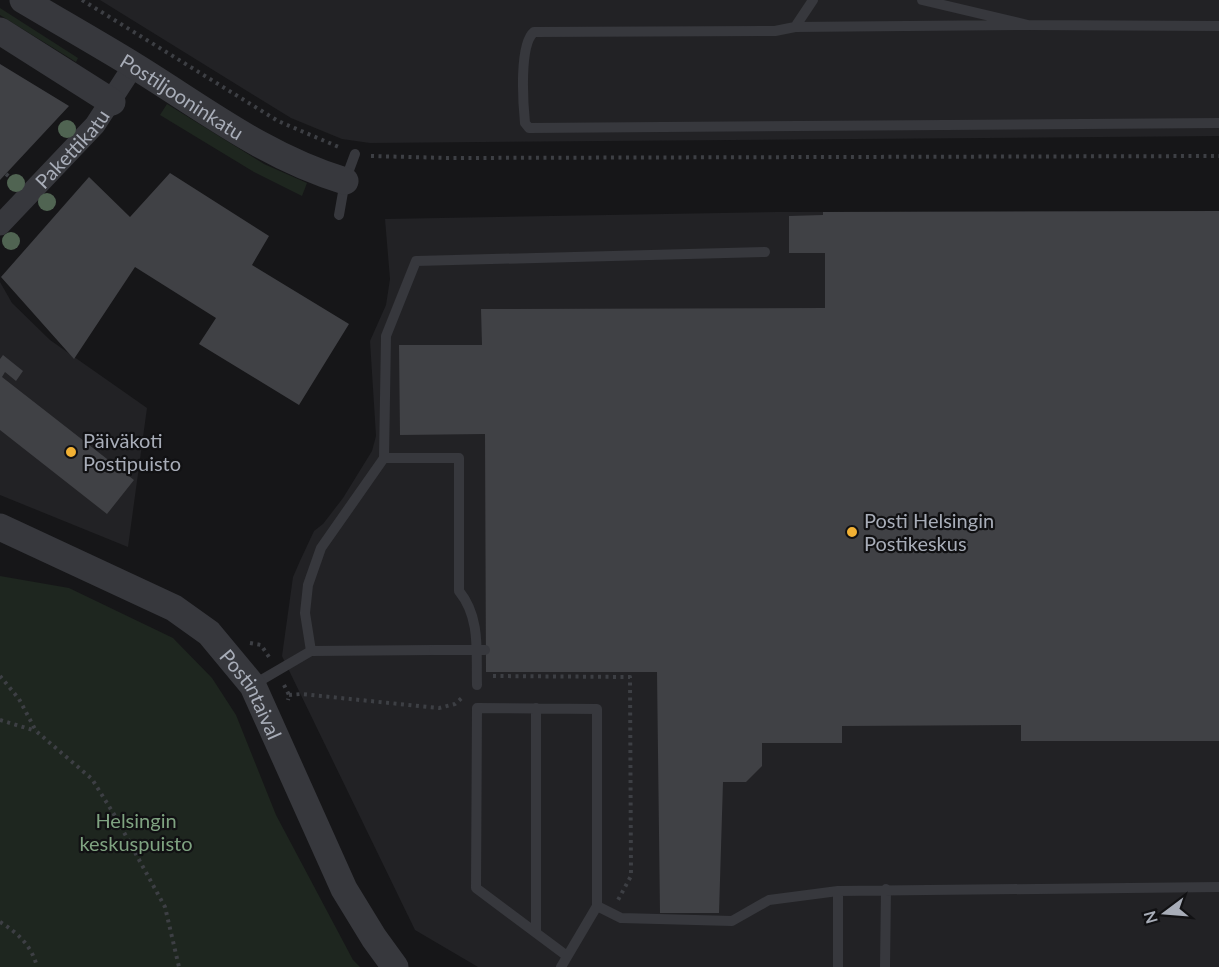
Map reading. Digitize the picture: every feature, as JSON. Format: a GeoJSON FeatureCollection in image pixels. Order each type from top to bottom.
{"type":"FeatureCollection","features":[{"type":"Feature","properties":{"kind":"street","name":"Postiljooninkatu"},"geometry":{"type":"LineString","coordinates":[[23,0],[134,65],[237,133],[278,156],[313,171],[345,180]]}},
{"type":"Feature","properties":{"kind":"street","name":"Postiljooninkatu"},"geometry":{"type":"LineString","coordinates":[[0,31],[112,102]]}},
{"type":"Feature","properties":{"kind":"street","name":"Pakettikatu"},"geometry":{"type":"LineString","coordinates":[[0,225],[95,125],[134,65]]}},
{"type":"Feature","properties":{"kind":"street","name":"Postintaival"},"geometry":{"type":"LineString","coordinates":[[0,527],[174,608],[209,633],[253,686],[344,889],[374,939],[395,967]]}},
{"type":"Feature","properties":{"kind":"lane"},"geometry":{"type":"LineString","coordinates":[[795,27],[813,0]]}},
{"type":"Feature","properties":{"kind":"lane"},"geometry":{"type":"LineString","coordinates":[[922,0],[1028,26]]}},
{"type":"Feature","properties":{"kind":"lane"},"geometry":{"type":"LineString","coordinates":[[1219,26],[795,27],[775,31],[534,32],[527,40],[525,53],[525,123],[529,128],[1219,123]]}},
{"type":"Feature","properties":{"kind":"lane"},"geometry":{"type":"LineString","coordinates":[[339,215],[345,180],[355,154]]}},
{"type":"Feature","properties":{"kind":"lane"},"geometry":{"type":"LineString","coordinates":[[311,651],[305,614],[308,585],[321,548],[384,458],[386,336],[416,261],[765,252]]}},
{"type":"Feature","properties":{"kind":"lane"},"geometry":{"type":"LineString","coordinates":[[384,458],[459,458],[459,591],[470,604],[475,620],[477,686]]}},
{"type":"Feature","properties":{"kind":"lane"},"geometry":{"type":"LineString","coordinates":[[253,686],[311,651],[485,650]]}},
{"type":"Feature","properties":{"kind":"lane"},"geometry":{"type":"LineString","coordinates":[[561,967],[597,906],[597,709],[477,708],[476,888],[567,956]]}},
{"type":"Feature","properties":{"kind":"lane"},"geometry":{"type":"LineString","coordinates":[[536,708],[536,933]]}},
{"type":"Feature","properties":{"kind":"lane"},"geometry":{"type":"LineString","coordinates":[[597,906],[621,918],[732,921],[769,900],[838,891],[1219,887]]}},
{"type":"Feature","properties":{"kind":"lane"},"geometry":{"type":"LineString","coordinates":[[885,967],[886,889]]}},
{"type":"Feature","properties":{"kind":"lane"},"geometry":{"type":"LineString","coordinates":[[838,891],[838,967]]}},
{"type":"Feature","properties":{"kind":"path"},"geometry":{"type":"LineString","coordinates":[[82,0],[278,121],[355,154],[448,158],[1219,156]]}},
{"type":"Feature","properties":{"kind":"path"},"geometry":{"type":"LineString","coordinates":[[6,174],[12,179]]}},
{"type":"Feature","properties":{"kind":"path"},"geometry":{"type":"LineString","coordinates":[[0,676],[19,699],[36,731],[92,779],[115,816],[165,907],[179,967]]}},
{"type":"Feature","properties":{"kind":"path"},"geometry":{"type":"LineString","coordinates":[[0,720],[36,731]]}},
{"type":"Feature","properties":{"kind":"path"},"geometry":{"type":"LineString","coordinates":[[0,922],[16,931],[34,954],[37,967]]}},
{"type":"Feature","properties":{"kind":"shaded area"},"geometry":{"type":"Polygon","coordinates":[[[100,0],[1219,0],[1219,136],[370,143],[342,139],[291,118],[100,0]]]}},
{"type":"Feature","properties":{"kind":"shaded area"},"geometry":{"type":"Polygon","coordinates":[[[1219,211],[1219,967],[478,967],[415,930],[282,656],[293,577],[314,531],[323,524],[343,498],[372,451],[376,436],[370,341],[386,305],[390,279],[385,219],[777,212],[1219,211]]]}},
{"type":"Feature","properties":{"kind":"shaded area","name":"Päiväkoti Postipuisto"},"geometry":{"type":"Polygon","coordinates":[[[0,282],[12,303],[50,340],[147,408],[128,547],[0,495],[0,282]]]}},
{"type":"Feature","properties":{"kind":"green space"},"geometry":{"type":"Polygon","coordinates":[[[0,8],[78,58],[76,62],[0,15],[0,8]]]}},
{"type":"Feature","properties":{"kind":"green space"},"geometry":{"type":"Polygon","coordinates":[[[167,104],[264,164],[307,183],[302,196],[254,172],[160,115],[167,104]]]}},
{"type":"Feature","properties":{"kind":"green space","name":"Helsingin keskuspuisto"},"geometry":{"type":"Polygon","coordinates":[[[0,576],[69,588],[173,638],[212,678],[236,715],[276,815],[353,960],[360,967],[0,967],[0,576]]]}},
{"type":"Feature","properties":{"kind":"building"},"geometry":{"type":"Polygon","coordinates":[[[0,64],[69,106],[0,180],[0,64]]]}},
{"type":"Feature","properties":{"kind":"building"},"geometry":{"type":"Polygon","coordinates":[[[170,173],[269,236],[252,265],[349,324],[299,405],[199,344],[216,318],[135,267],[74,359],[1,277],[89,177],[130,217],[170,173]]]}},
{"type":"Feature","properties":{"kind":"building","name":"Posti Helsingin Postikeskus"},"geometry":{"type":"Polygon","coordinates":[[[1219,211],[1219,741],[1021,741],[1021,725],[842,726],[842,743],[762,743],[762,766],[746,782],[723,782],[719,913],[660,913],[657,672],[486,672],[485,434],[400,435],[399,345],[482,345],[481,309],[825,308],[825,253],[789,253],[789,216],[823,215],[823,212],[1219,211]]]}},
{"type":"Feature","properties":{"kind":"building"},"geometry":{"type":"Polygon","coordinates":[[[3,355],[23,371],[16,381],[5,372],[2,377],[134,480],[107,514],[0,430],[0,359],[3,355]]]}},
{"type":"Feature","properties":{"kind":"place","name":"Päiväkoti Postipuisto"},"geometry":{"type":"Point","coordinates":[71,452]}},
{"type":"Feature","properties":{"kind":"place","name":"Posti Helsingin Postikeskus"},"geometry":{"type":"Point","coordinates":[852,532]}}]}
